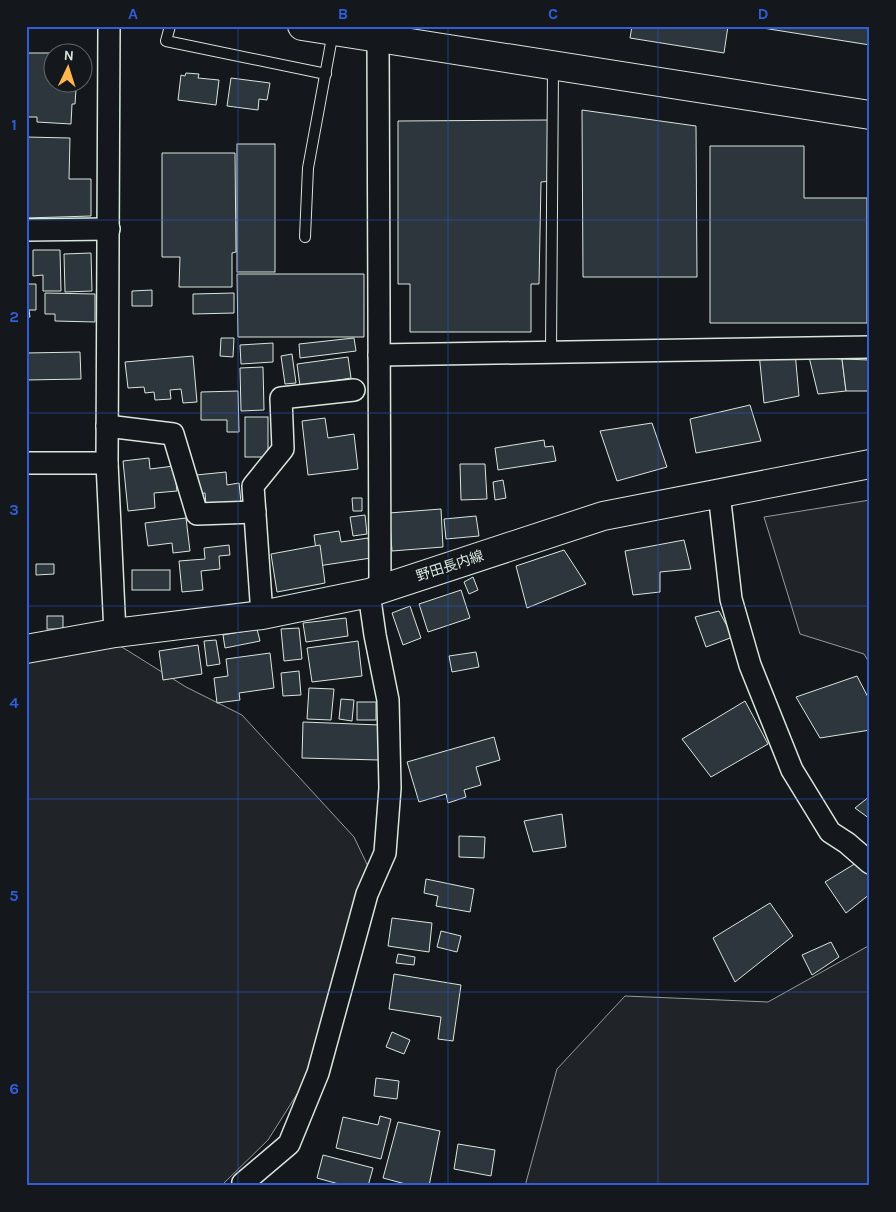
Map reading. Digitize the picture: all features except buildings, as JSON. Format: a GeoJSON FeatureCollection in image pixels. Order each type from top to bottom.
{"type":"FeatureCollection","features":[{"type":"Feature","properties":{"kind":"main road"},"geometry":{"type":"LineString","coordinates":[[302,26],[334,28],[378,37],[870,115]]}},
{"type":"Feature","properties":{"kind":"main road","name":"野田長内線"},"geometry":{"type":"LineString","coordinates":[[26,649],[115,632],[262,615],[374,591],[603,516],[870,464]]}},
{"type":"Feature","properties":{"kind":"street"},"geometry":{"type":"LineString","coordinates":[[109,26],[107,463],[115,632]]}},
{"type":"Feature","properties":{"kind":"street"},"geometry":{"type":"LineString","coordinates":[[244,1186],[243,1183],[289,1144],[318,1074],[367,894],[385,854],[390,788],[388,700],[375,635],[374,591],[379,355],[378,37]]}},
{"type":"Feature","properties":{"kind":"street"},"geometry":{"type":"LineString","coordinates":[[26,230],[109,229]]}},
{"type":"Feature","properties":{"kind":"street"},"geometry":{"type":"LineString","coordinates":[[379,355],[870,347]]}},
{"type":"Feature","properties":{"kind":"street"},"geometry":{"type":"LineString","coordinates":[[262,615],[253,486],[284,449],[281,398],[354,390]]}},
{"type":"Feature","properties":{"kind":"street"},"geometry":{"type":"LineString","coordinates":[[107,426],[173,434],[196,514],[255,512]]}},
{"type":"Feature","properties":{"kind":"street"},"geometry":{"type":"LineString","coordinates":[[26,463],[107,463]]}},
{"type":"Feature","properties":{"kind":"street"},"geometry":{"type":"LineString","coordinates":[[719,493],[731,599],[750,665],[792,770],[830,832],[847,843],[870,863]]}},
{"type":"Feature","properties":{"kind":"lane"},"geometry":{"type":"LineString","coordinates":[[170,26],[166,42],[326,74]]}},
{"type":"Feature","properties":{"kind":"lane"},"geometry":{"type":"LineString","coordinates":[[305,236],[308,168],[334,28]]}},
{"type":"Feature","properties":{"kind":"lane"},"geometry":{"type":"LineString","coordinates":[[551,352],[553,65]]}},
{"type":"Feature","properties":{"kind":"shaded area"},"geometry":{"type":"Polygon","coordinates":[[[870,500],[870,664],[864,654],[800,634],[764,517],[870,500]]]}},
{"type":"Feature","properties":{"kind":"shaded area"},"geometry":{"type":"Polygon","coordinates":[[[93,629],[186,687],[242,715],[354,837],[376,883],[340,1026],[268,1140],[224,1183],[225,1186],[26,1186],[26,641],[93,629]]]}},
{"type":"Feature","properties":{"kind":"shaded area"},"geometry":{"type":"Polygon","coordinates":[[[870,945],[870,1186],[525,1186],[557,1069],[625,996],[768,1002],[870,945]]]}}]}
